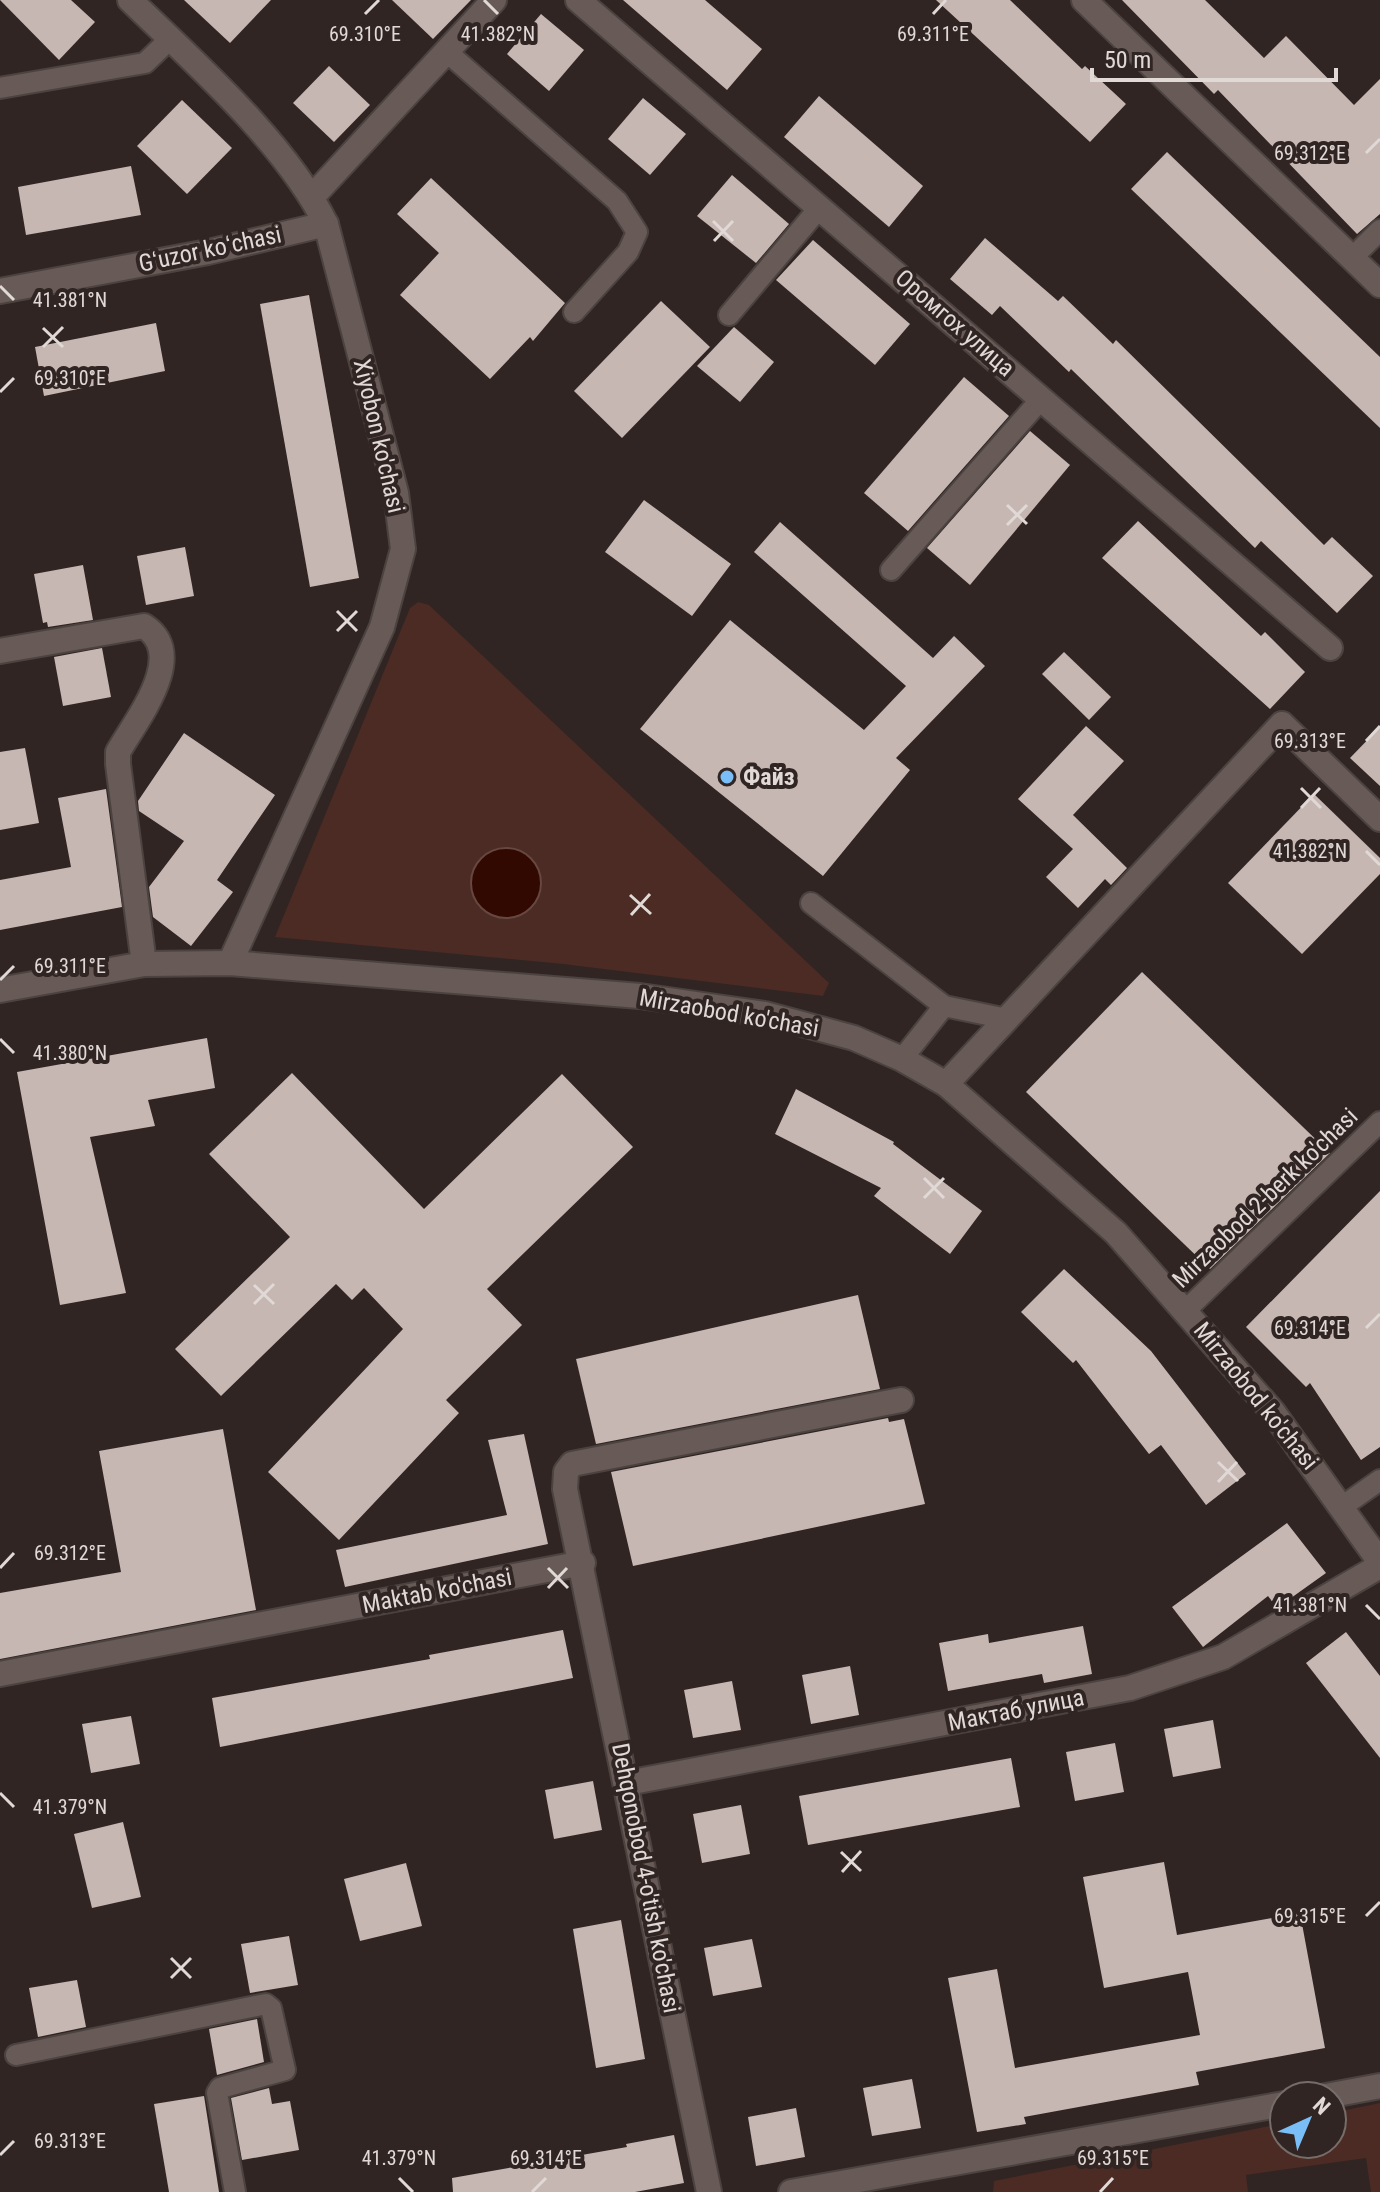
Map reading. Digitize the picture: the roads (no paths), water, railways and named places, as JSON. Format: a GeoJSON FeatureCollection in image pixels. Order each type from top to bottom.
{"type":"FeatureCollection","features":[{"type":"Feature","properties":{"kind":"street","name":"Xiyobon ko'chasi"},"geometry":{"type":"LineString","coordinates":[[130,0],[273,146],[312,197],[326,224],[396,493],[403,549],[382,627],[230,963]]}},
{"type":"Feature","properties":{"kind":"street"},"geometry":{"type":"LineString","coordinates":[[312,197],[494,0]]}},
{"type":"Feature","properties":{"kind":"street","name":"Оромгох улица"},"geometry":{"type":"LineString","coordinates":[[578,0],[1330,648]]}},
{"type":"Feature","properties":{"kind":"street"},"geometry":{"type":"LineString","coordinates":[[1084,0],[1380,285]]}},
{"type":"Feature","properties":{"kind":"street","name":"Gʻuzor koʻchasi"},"geometry":{"type":"LineString","coordinates":[[0,291],[208,252],[326,224]]}},
{"type":"Feature","properties":{"kind":"street"},"geometry":{"type":"LineString","coordinates":[[0,651],[144,626],[157,640],[164,667],[118,752],[144,964]]}},
{"type":"Feature","properties":{"kind":"street"},"geometry":{"type":"LineString","coordinates":[[946,1084],[1282,724],[1380,819]]}},
{"type":"Feature","properties":{"kind":"street","name":"Mirzaobod ko'chasi"},"geometry":{"type":"LineString","coordinates":[[0,990],[144,964],[230,963],[625,995],[726,1007],[804,1023],[902,1059],[946,1084],[1116,1233],[1273,1412],[1343,1506],[1380,1564]]}},
{"type":"Feature","properties":{"kind":"street"},"geometry":{"type":"LineString","coordinates":[[583,1563],[565,1489],[566,1472],[572,1464],[901,1400]]}},
{"type":"Feature","properties":{"kind":"street","name":"Maktab ko'chasi"},"geometry":{"type":"LineString","coordinates":[[0,1674],[583,1563]]}},
{"type":"Feature","properties":{"kind":"street","name":"Dehqonobod 4-o'tish ko'chasi"},"geometry":{"type":"LineString","coordinates":[[583,1563],[709,2192]]}},
{"type":"Feature","properties":{"kind":"street","name":"Мактаб улица"},"geometry":{"type":"LineString","coordinates":[[627,1783],[1130,1688],[1223,1657],[1380,1564]]}},
{"type":"Feature","properties":{"kind":"street"},"geometry":{"type":"LineString","coordinates":[[1348,2092],[1380,2086]]}},
{"type":"Feature","properties":{"kind":"street"},"geometry":{"type":"LineString","coordinates":[[791,2192],[1268,2107]]}},
{"type":"Feature","properties":{"kind":"lane"},"geometry":{"type":"LineString","coordinates":[[0,88],[145,63],[170,39]]}},
{"type":"Feature","properties":{"kind":"lane"},"geometry":{"type":"LineString","coordinates":[[447,52],[617,201],[637,232],[628,252],[574,312]]}},
{"type":"Feature","properties":{"kind":"lane"},"geometry":{"type":"LineString","coordinates":[[729,315],[820,207]]}},
{"type":"Feature","properties":{"kind":"lane"},"geometry":{"type":"LineString","coordinates":[[1352,258],[1380,230]]}},
{"type":"Feature","properties":{"kind":"lane"},"geometry":{"type":"LineString","coordinates":[[891,570],[1042,398]]}},
{"type":"Feature","properties":{"kind":"lane"},"geometry":{"type":"LineString","coordinates":[[811,903],[944,1006],[1007,1019]]}},
{"type":"Feature","properties":{"kind":"lane"},"geometry":{"type":"LineString","coordinates":[[902,1059],[944,1006]]}},
{"type":"Feature","properties":{"kind":"lane","name":"Mirzaobod 2-berk ko'chasi"},"geometry":{"type":"LineString","coordinates":[[1186,1310],[1380,1122]]}},
{"type":"Feature","properties":{"kind":"lane"},"geometry":{"type":"LineString","coordinates":[[1343,1506],[1380,1480]]}},
{"type":"Feature","properties":{"kind":"lane"},"geometry":{"type":"LineString","coordinates":[[16,2055],[266,2004],[271,2008],[285,2070],[220,2088],[217,2093],[235,2192]]}},
{"type":"Feature","properties":{"kind":"place","name":"Файз"},"geometry":{"type":"Point","coordinates":[727,777]}}]}
